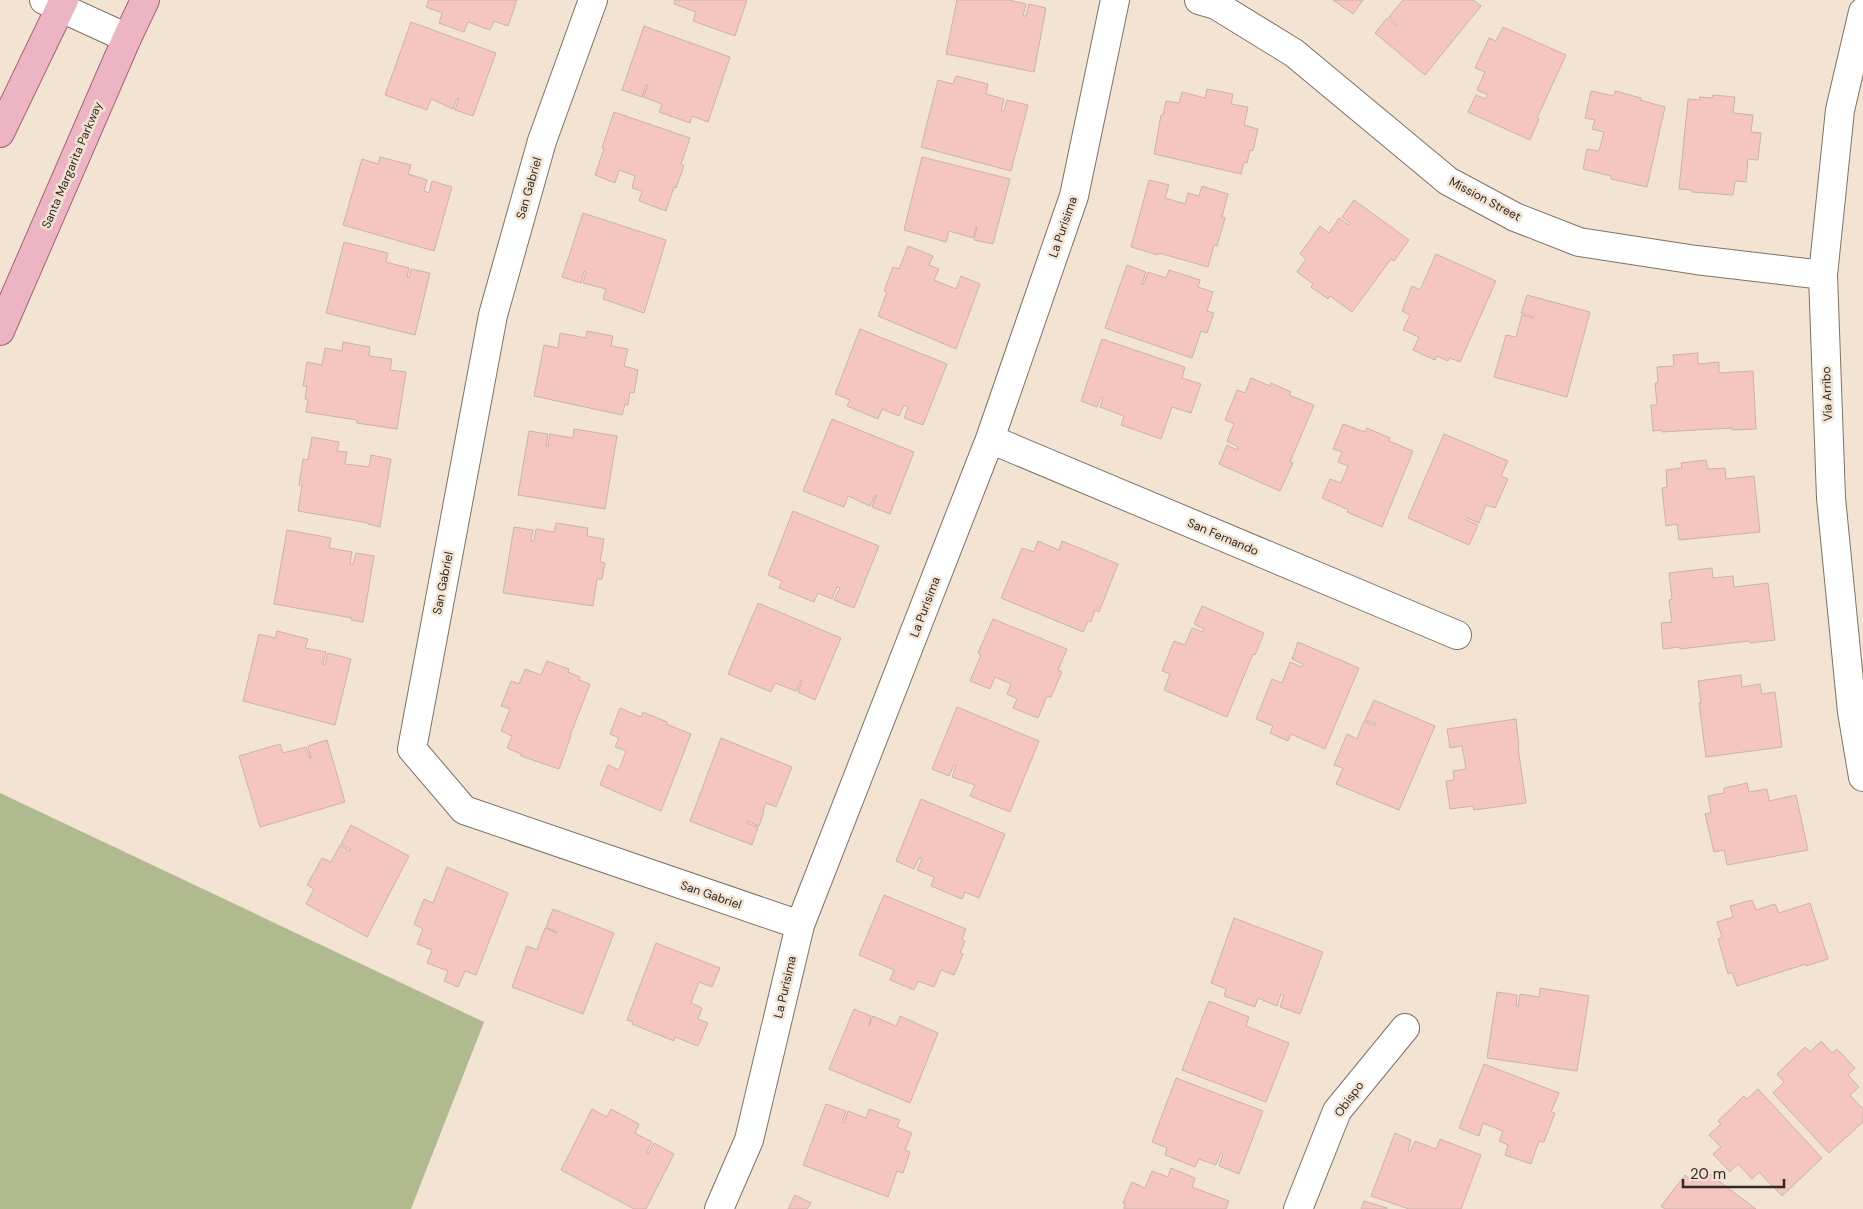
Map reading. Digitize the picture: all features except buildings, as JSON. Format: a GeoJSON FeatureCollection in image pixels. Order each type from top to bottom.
{"type":"FeatureCollection","features":[{"type":"Feature","properties":{"kind":"main road","name":"Santa Margarita Parkway"},"geometry":{"type":"LineString","coordinates":[[0,331],[127,38],[146,0]]}},
{"type":"Feature","properties":{"kind":"main road"},"geometry":{"type":"LineString","coordinates":[[0,133],[56,2]]}},
{"type":"Feature","properties":{"kind":"street","name":"San Gabriel"},"geometry":{"type":"LineString","coordinates":[[593,0],[542,141],[493,315],[412,748],[464,810],[800,925]]}},
{"type":"Feature","properties":{"kind":"street","name":"La Purisima"},"geometry":{"type":"LineString","coordinates":[[719,1209],[749,1140],[800,925],[990,439],[1074,196],[1116,0]]}},
{"type":"Feature","properties":{"kind":"street","name":"Mission Street"},"geometry":{"type":"LineString","coordinates":[[1199,0],[1216,5],[1294,53],[1448,181],[1515,217],[1579,242],[1696,260],[1823,275]]}},
{"type":"Feature","properties":{"kind":"street"},"geometry":{"type":"LineString","coordinates":[[56,2],[127,38]]}},
{"type":"Feature","properties":{"kind":"street","name":"Via Arribo"},"geometry":{"type":"LineString","coordinates":[[1863,12],[1840,110],[1823,275],[1831,498],[1858,712],[1863,777]]}},
{"type":"Feature","properties":{"kind":"street","name":"San Fernando"},"geometry":{"type":"LineString","coordinates":[[990,439],[1456,635]]}},
{"type":"Feature","properties":{"kind":"street","name":"Obispo"},"geometry":{"type":"LineString","coordinates":[[1298,1209],[1337,1111],[1405,1028]]}},
{"type":"Feature","properties":{"kind":"green space"},"geometry":{"type":"Polygon","coordinates":[[[0,793],[484,1022],[411,1209],[0,1209],[0,793]]]}}]}
